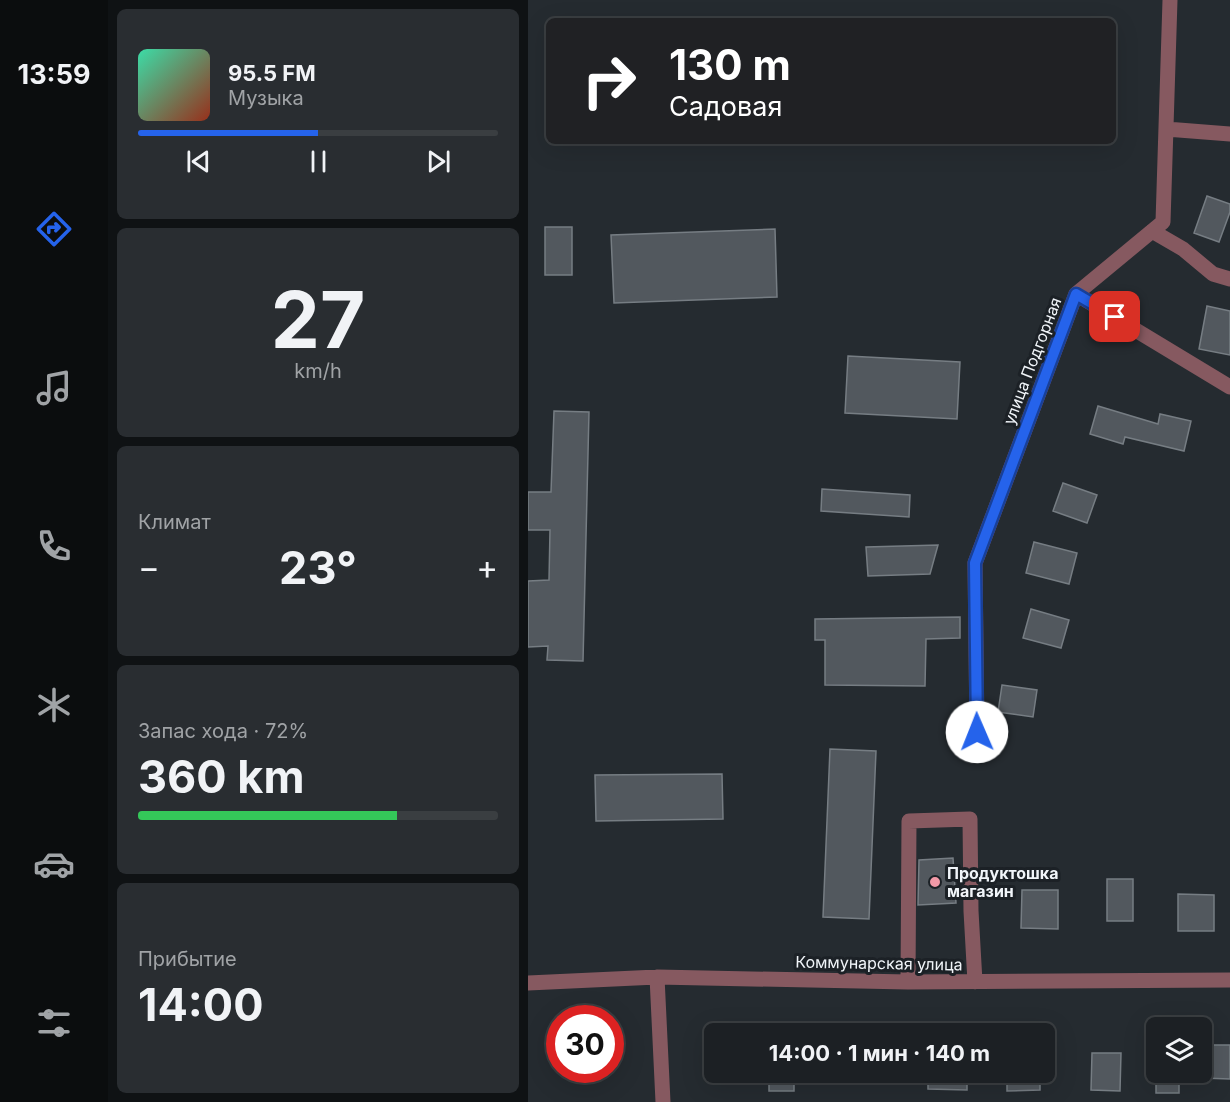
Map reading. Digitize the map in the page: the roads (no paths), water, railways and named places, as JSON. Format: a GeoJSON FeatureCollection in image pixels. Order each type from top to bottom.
{"type":"FeatureCollection","features":[{"type":"Feature","properties":{"kind":"street","name":"улица Подгорная"},"geometry":{"type":"LineString","coordinates":[[977,732],[975,563],[1076,294],[1163,222],[1170,0]]}},
{"type":"Feature","properties":{"kind":"street"},"geometry":{"type":"LineString","coordinates":[[1166,129],[1230,134]]}},
{"type":"Feature","properties":{"kind":"street"},"geometry":{"type":"LineString","coordinates":[[1152,231],[1183,249],[1213,274],[1230,279]]}},
{"type":"Feature","properties":{"kind":"street"},"geometry":{"type":"LineString","coordinates":[[1076,294],[1230,387]]}},
{"type":"Feature","properties":{"kind":"street"},"geometry":{"type":"LineString","coordinates":[[908,982],[909,821],[970,819],[971,911],[975,981]]}},
{"type":"Feature","properties":{"kind":"street"},"geometry":{"type":"LineString","coordinates":[[657,977],[663,1102]]}},
{"type":"Feature","properties":{"kind":"street","name":"Коммунарская улица"},"geometry":{"type":"LineString","coordinates":[[528,982],[657,977],[908,982],[1230,980]]}},
{"type":"Feature","properties":{"kind":"place","name":"Продуктошка магазин"},"geometry":{"type":"Point","coordinates":[935,882]}}]}
